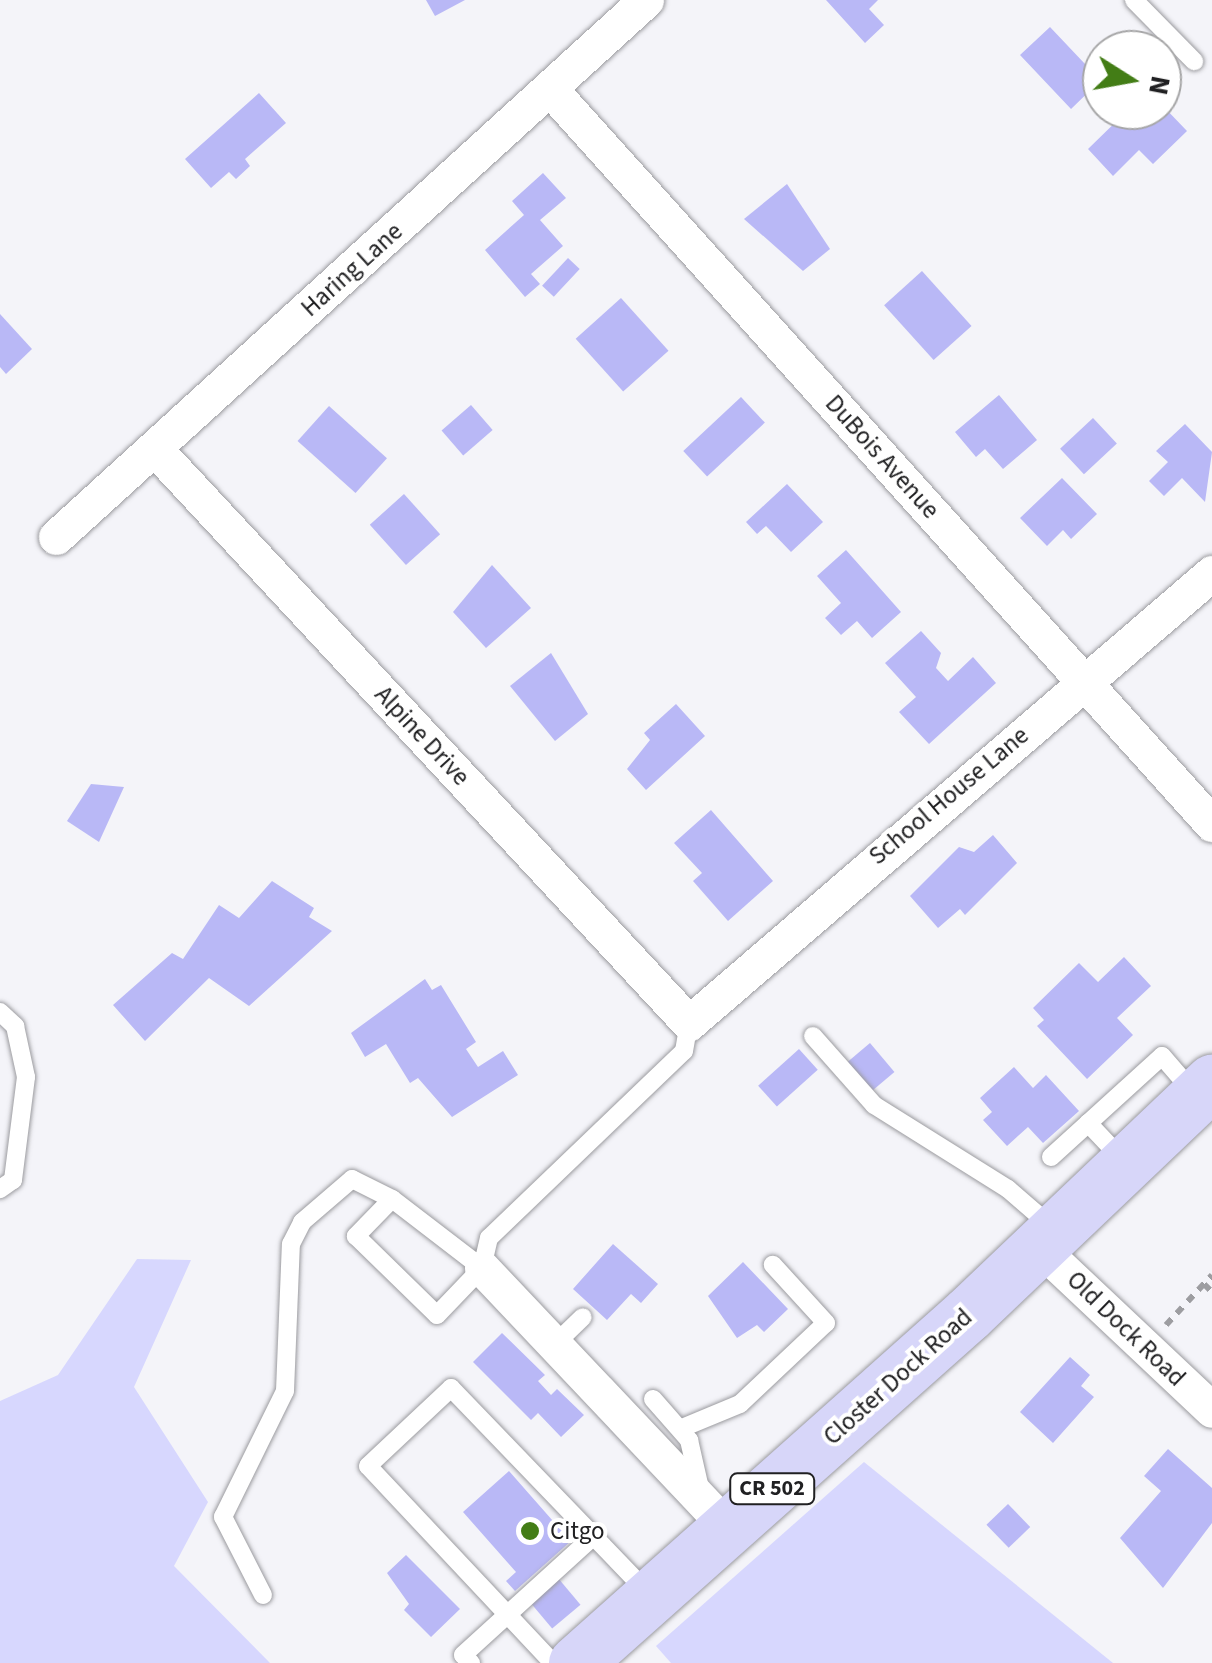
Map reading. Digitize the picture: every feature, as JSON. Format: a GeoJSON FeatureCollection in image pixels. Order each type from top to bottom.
{"type":"FeatureCollection","features":[{"type":"Feature","properties":{"kind":"main road","name":"Closter Dock Road"},"geometry":{"type":"LineString","coordinates":[[576,1663],[651,1596],[714,1510],[1049,1240],[1205,1090]]}},
{"type":"Feature","properties":{"kind":"street","name":"Haring Lane"},"geometry":{"type":"LineString","coordinates":[[56,537],[551,90],[618,14],[646,0]]}},
{"type":"Feature","properties":{"kind":"street","name":"DuBois Avenue"},"geometry":{"type":"LineString","coordinates":[[551,90],[1212,824]]}},
{"type":"Feature","properties":{"kind":"street","name":"Alpine Drive"},"geometry":{"type":"LineString","coordinates":[[155,449],[689,1023]]}},
{"type":"Feature","properties":{"kind":"street","name":"School House Lane"},"geometry":{"type":"LineString","coordinates":[[689,1023],[1212,573]]}},
{"type":"Feature","properties":{"kind":"street","name":"Old Dock Road"},"geometry":{"type":"LineString","coordinates":[[1049,1240],[1144,1349],[1212,1410]]}},
{"type":"Feature","properties":{"kind":"street"},"geometry":{"type":"LineString","coordinates":[[482,1268],[714,1510]]}},
{"type":"Feature","properties":{"kind":"lane"},"geometry":{"type":"LineString","coordinates":[[1134,0],[1194,61]]}},
{"type":"Feature","properties":{"kind":"lane"},"geometry":{"type":"LineString","coordinates":[[0,1012],[15,1026],[26,1077],[13,1180],[0,1190]]}},
{"type":"Feature","properties":{"kind":"lane"},"geometry":{"type":"LineString","coordinates":[[392,1198],[356,1236],[436,1315],[482,1268],[489,1238],[684,1051],[689,1023]]}},
{"type":"Feature","properties":{"kind":"lane"},"geometry":{"type":"LineString","coordinates":[[814,1036],[874,1105],[1008,1189],[1049,1240]]}},
{"type":"Feature","properties":{"kind":"lane"},"geometry":{"type":"LineString","coordinates":[[1051,1157],[1162,1056],[1205,1090]]}},
{"type":"Feature","properties":{"kind":"lane"},"geometry":{"type":"LineString","coordinates":[[1088,1122],[1127,1165]]}},
{"type":"Feature","properties":{"kind":"lane"},"geometry":{"type":"LineString","coordinates":[[263,1594],[222,1517],[271,1433],[286,1391],[284,1268],[302,1222],[352,1180],[392,1198],[482,1268]]}},
{"type":"Feature","properties":{"kind":"lane"},"geometry":{"type":"LineString","coordinates":[[682,1428],[740,1404],[826,1323],[773,1265]]}},
{"type":"Feature","properties":{"kind":"lane"},"geometry":{"type":"LineString","coordinates":[[556,1344],[582,1317]]}},
{"type":"Feature","properties":{"kind":"lane"},"geometry":{"type":"LineString","coordinates":[[552,1663],[368,1466],[451,1388],[651,1596]]}},
{"type":"Feature","properties":{"kind":"lane"},"geometry":{"type":"LineString","coordinates":[[653,1398],[682,1428],[714,1510]]}},
{"type":"Feature","properties":{"kind":"lane"},"geometry":{"type":"LineString","coordinates":[[471,1663],[464,1654],[594,1536]]}},
{"type":"Feature","properties":{"kind":"path"},"geometry":{"type":"LineString","coordinates":[[1144,1349],[1212,1274]]}},
{"type":"Feature","properties":{"kind":"path"},"geometry":{"type":"LineString","coordinates":[[1204,1284],[1212,1292]]}},
{"type":"Feature","properties":{"kind":"shaded area"},"geometry":{"type":"Polygon","coordinates":[[[137,1259],[191,1260],[134,1387],[208,1502],[174,1566],[270,1663],[0,1663],[0,1401],[58,1375],[137,1259]]]}},
{"type":"Feature","properties":{"kind":"shaded area"},"geometry":{"type":"Polygon","coordinates":[[[864,1462],[1113,1663],[671,1663],[656,1646],[864,1462]]]}},
{"type":"Feature","properties":{"kind":"building"},"geometry":{"type":"Polygon","coordinates":[[[426,0],[465,0],[435,16],[426,0]]]}},
{"type":"Feature","properties":{"kind":"building"},"geometry":{"type":"Polygon","coordinates":[[[826,0],[878,0],[869,9],[884,25],[865,43],[826,0]]]}},
{"type":"Feature","properties":{"kind":"building"},"geometry":{"type":"Polygon","coordinates":[[[1050,27],[1082,61],[1082,98],[1071,109],[1020,55],[1050,27]]]}},
{"type":"Feature","properties":{"kind":"building"},"geometry":{"type":"Polygon","coordinates":[[[259,93],[286,123],[245,159],[250,166],[236,179],[229,172],[211,188],[185,159],[259,93]]]}},
{"type":"Feature","properties":{"kind":"building"},"geometry":{"type":"Polygon","coordinates":[[[1182,126],[1187,131],[1153,164],[1139,150],[1113,176],[1088,149],[1107,130],[1182,130],[1182,126]]]}},
{"type":"Feature","properties":{"kind":"building"},"geometry":{"type":"Polygon","coordinates":[[[543,173],[566,198],[540,220],[563,246],[531,274],[540,284],[525,297],[485,250],[524,215],[512,201],[543,173]]]}},
{"type":"Feature","properties":{"kind":"building"},"geometry":{"type":"Polygon","coordinates":[[[787,184],[830,249],[803,271],[744,219],[787,184]]]}},
{"type":"Feature","properties":{"kind":"building"},"geometry":{"type":"Polygon","coordinates":[[[568,258],[580,269],[554,297],[542,286],[568,258]]]}},
{"type":"Feature","properties":{"kind":"building"},"geometry":{"type":"Polygon","coordinates":[[[922,271],[972,326],[934,360],[884,305],[922,271]]]}},
{"type":"Feature","properties":{"kind":"building"},"geometry":{"type":"Polygon","coordinates":[[[621,298],[669,351],[623,392],[576,339],[621,298]]]}},
{"type":"Feature","properties":{"kind":"building"},"geometry":{"type":"Polygon","coordinates":[[[0,314],[32,349],[6,374],[0,367],[0,314]]]}},
{"type":"Feature","properties":{"kind":"building"},"geometry":{"type":"Polygon","coordinates":[[[999,395],[1037,440],[1003,469],[985,449],[976,457],[955,432],[999,395]]]}},
{"type":"Feature","properties":{"kind":"building"},"geometry":{"type":"Polygon","coordinates":[[[741,397],[765,423],[707,476],[683,451],[741,397]]]}},
{"type":"Feature","properties":{"kind":"building"},"geometry":{"type":"Polygon","coordinates":[[[471,405],[493,430],[463,455],[442,431],[471,405]]]}},
{"type":"Feature","properties":{"kind":"building"},"geometry":{"type":"Polygon","coordinates":[[[329,406],[387,458],[356,493],[298,441],[329,406]]]}},
{"type":"Feature","properties":{"kind":"building"},"geometry":{"type":"Polygon","coordinates":[[[1093,418],[1117,444],[1084,474],[1060,449],[1093,418]]]}},
{"type":"Feature","properties":{"kind":"building"},"geometry":{"type":"Polygon","coordinates":[[[1185,424],[1212,452],[1205,502],[1182,478],[1164,496],[1149,481],[1168,462],[1156,451],[1185,424]]]}},
{"type":"Feature","properties":{"kind":"building"},"geometry":{"type":"Polygon","coordinates":[[[1062,478],[1097,514],[1071,539],[1063,530],[1047,546],[1020,518],[1062,478]]]}},
{"type":"Feature","properties":{"kind":"building"},"geometry":{"type":"Polygon","coordinates":[[[787,484],[823,522],[791,552],[766,526],[757,534],[746,522],[787,484]]]}},
{"type":"Feature","properties":{"kind":"building"},"geometry":{"type":"Polygon","coordinates":[[[404,494],[440,534],[406,565],[370,525],[404,494]]]}},
{"type":"Feature","properties":{"kind":"building"},"geometry":{"type":"Polygon","coordinates":[[[846,550],[901,612],[872,638],[857,621],[841,635],[825,618],[841,603],[817,576],[846,550]]]}},
{"type":"Feature","properties":{"kind":"building"},"geometry":{"type":"Polygon","coordinates":[[[492,565],[531,608],[486,648],[453,612],[492,565]]]}},
{"type":"Feature","properties":{"kind":"building"},"geometry":{"type":"Polygon","coordinates":[[[921,631],[941,653],[936,668],[948,681],[973,657],[996,683],[929,744],[899,712],[916,697],[885,663],[921,631]]]}},
{"type":"Feature","properties":{"kind":"building"},"geometry":{"type":"Polygon","coordinates":[[[551,653],[588,714],[555,741],[510,686],[551,653]]]}},
{"type":"Feature","properties":{"kind":"building"},"geometry":{"type":"Polygon","coordinates":[[[676,704],[705,736],[646,790],[627,769],[650,740],[644,733],[676,704]]]}},
{"type":"Feature","properties":{"kind":"building"},"geometry":{"type":"Polygon","coordinates":[[[91,784],[124,787],[99,842],[67,821],[91,784]]]}},
{"type":"Feature","properties":{"kind":"building"},"geometry":{"type":"Polygon","coordinates":[[[711,810],[773,881],[728,921],[693,881],[702,873],[674,843],[711,810]]]}},
{"type":"Feature","properties":{"kind":"building"},"geometry":{"type":"Polygon","coordinates":[[[993,835],[1017,863],[965,915],[960,909],[938,928],[910,896],[959,847],[974,852],[993,835]]]}},
{"type":"Feature","properties":{"kind":"building"},"geometry":{"type":"Polygon","coordinates":[[[272,881],[314,908],[309,917],[332,931],[249,1006],[209,978],[145,1041],[113,1005],[172,953],[183,959],[219,905],[239,918],[272,881]]]}},
{"type":"Feature","properties":{"kind":"building"},"geometry":{"type":"Polygon","coordinates":[[[1124,957],[1151,986],[1117,1018],[1133,1035],[1087,1079],[1037,1026],[1044,1020],[1033,1008],[1079,963],[1098,982],[1124,957]]]}},
{"type":"Feature","properties":{"kind":"building"},"geometry":{"type":"Polygon","coordinates":[[[425,979],[432,990],[441,985],[476,1042],[466,1049],[478,1067],[503,1051],[518,1075],[452,1117],[418,1078],[410,1083],[386,1044],[365,1057],[351,1033],[425,979]]]}},
{"type":"Feature","properties":{"kind":"building"},"geometry":{"type":"Polygon","coordinates":[[[870,1043],[894,1072],[872,1091],[848,1062],[870,1043]]]}},
{"type":"Feature","properties":{"kind":"building"},"geometry":{"type":"Polygon","coordinates":[[[799,1049],[818,1070],[777,1107],[758,1086],[799,1049]]]}},
{"type":"Feature","properties":{"kind":"building"},"geometry":{"type":"Polygon","coordinates":[[[1014,1067],[1033,1088],[1046,1075],[1079,1111],[1043,1143],[1028,1127],[1007,1146],[983,1120],[992,1112],[980,1098],[1014,1067]]]}},
{"type":"Feature","properties":{"kind":"building"},"geometry":{"type":"Polygon","coordinates":[[[613,1244],[658,1284],[641,1303],[631,1294],[607,1320],[573,1289],[613,1244]]]}},
{"type":"Feature","properties":{"kind":"building"},"geometry":{"type":"Polygon","coordinates":[[[743,1262],[788,1309],[764,1332],[757,1325],[737,1338],[708,1296],[743,1262]]]}},
{"type":"Feature","properties":{"kind":"building"},"geometry":{"type":"Polygon","coordinates":[[[502,1333],[545,1375],[538,1381],[551,1395],[557,1389],[584,1415],[561,1437],[538,1413],[531,1420],[473,1362],[502,1333]]]}},
{"type":"Feature","properties":{"kind":"building"},"geometry":{"type":"Polygon","coordinates":[[[1070,1357],[1090,1375],[1081,1386],[1094,1397],[1053,1443],[1020,1412],[1070,1357]]]}},
{"type":"Feature","properties":{"kind":"building"},"geometry":{"type":"Polygon","coordinates":[[[1168,1449],[1212,1488],[1212,1523],[1163,1588],[1120,1538],[1161,1491],[1144,1476],[1168,1449]]]}},
{"type":"Feature","properties":{"kind":"building","name":"Citgo"},"geometry":{"type":"Polygon","coordinates":[[[509,1471],[560,1529],[571,1520],[581,1532],[515,1591],[506,1581],[516,1572],[463,1512],[509,1471]]]}},
{"type":"Feature","properties":{"kind":"building"},"geometry":{"type":"Polygon","coordinates":[[[1008,1504],[1030,1527],[1009,1548],[986,1525],[1008,1504]]]}},
{"type":"Feature","properties":{"kind":"building"},"geometry":{"type":"Polygon","coordinates":[[[406,1555],[460,1609],[431,1637],[404,1610],[409,1604],[387,1573],[406,1555]]]}},
{"type":"Feature","properties":{"kind":"building"},"geometry":{"type":"Polygon","coordinates":[[[558,1578],[580,1605],[552,1629],[530,1602],[558,1578]]]}},
{"type":"Feature","properties":{"kind":"place","name":"Citgo"},"geometry":{"type":"Point","coordinates":[530,1531]}}]}
